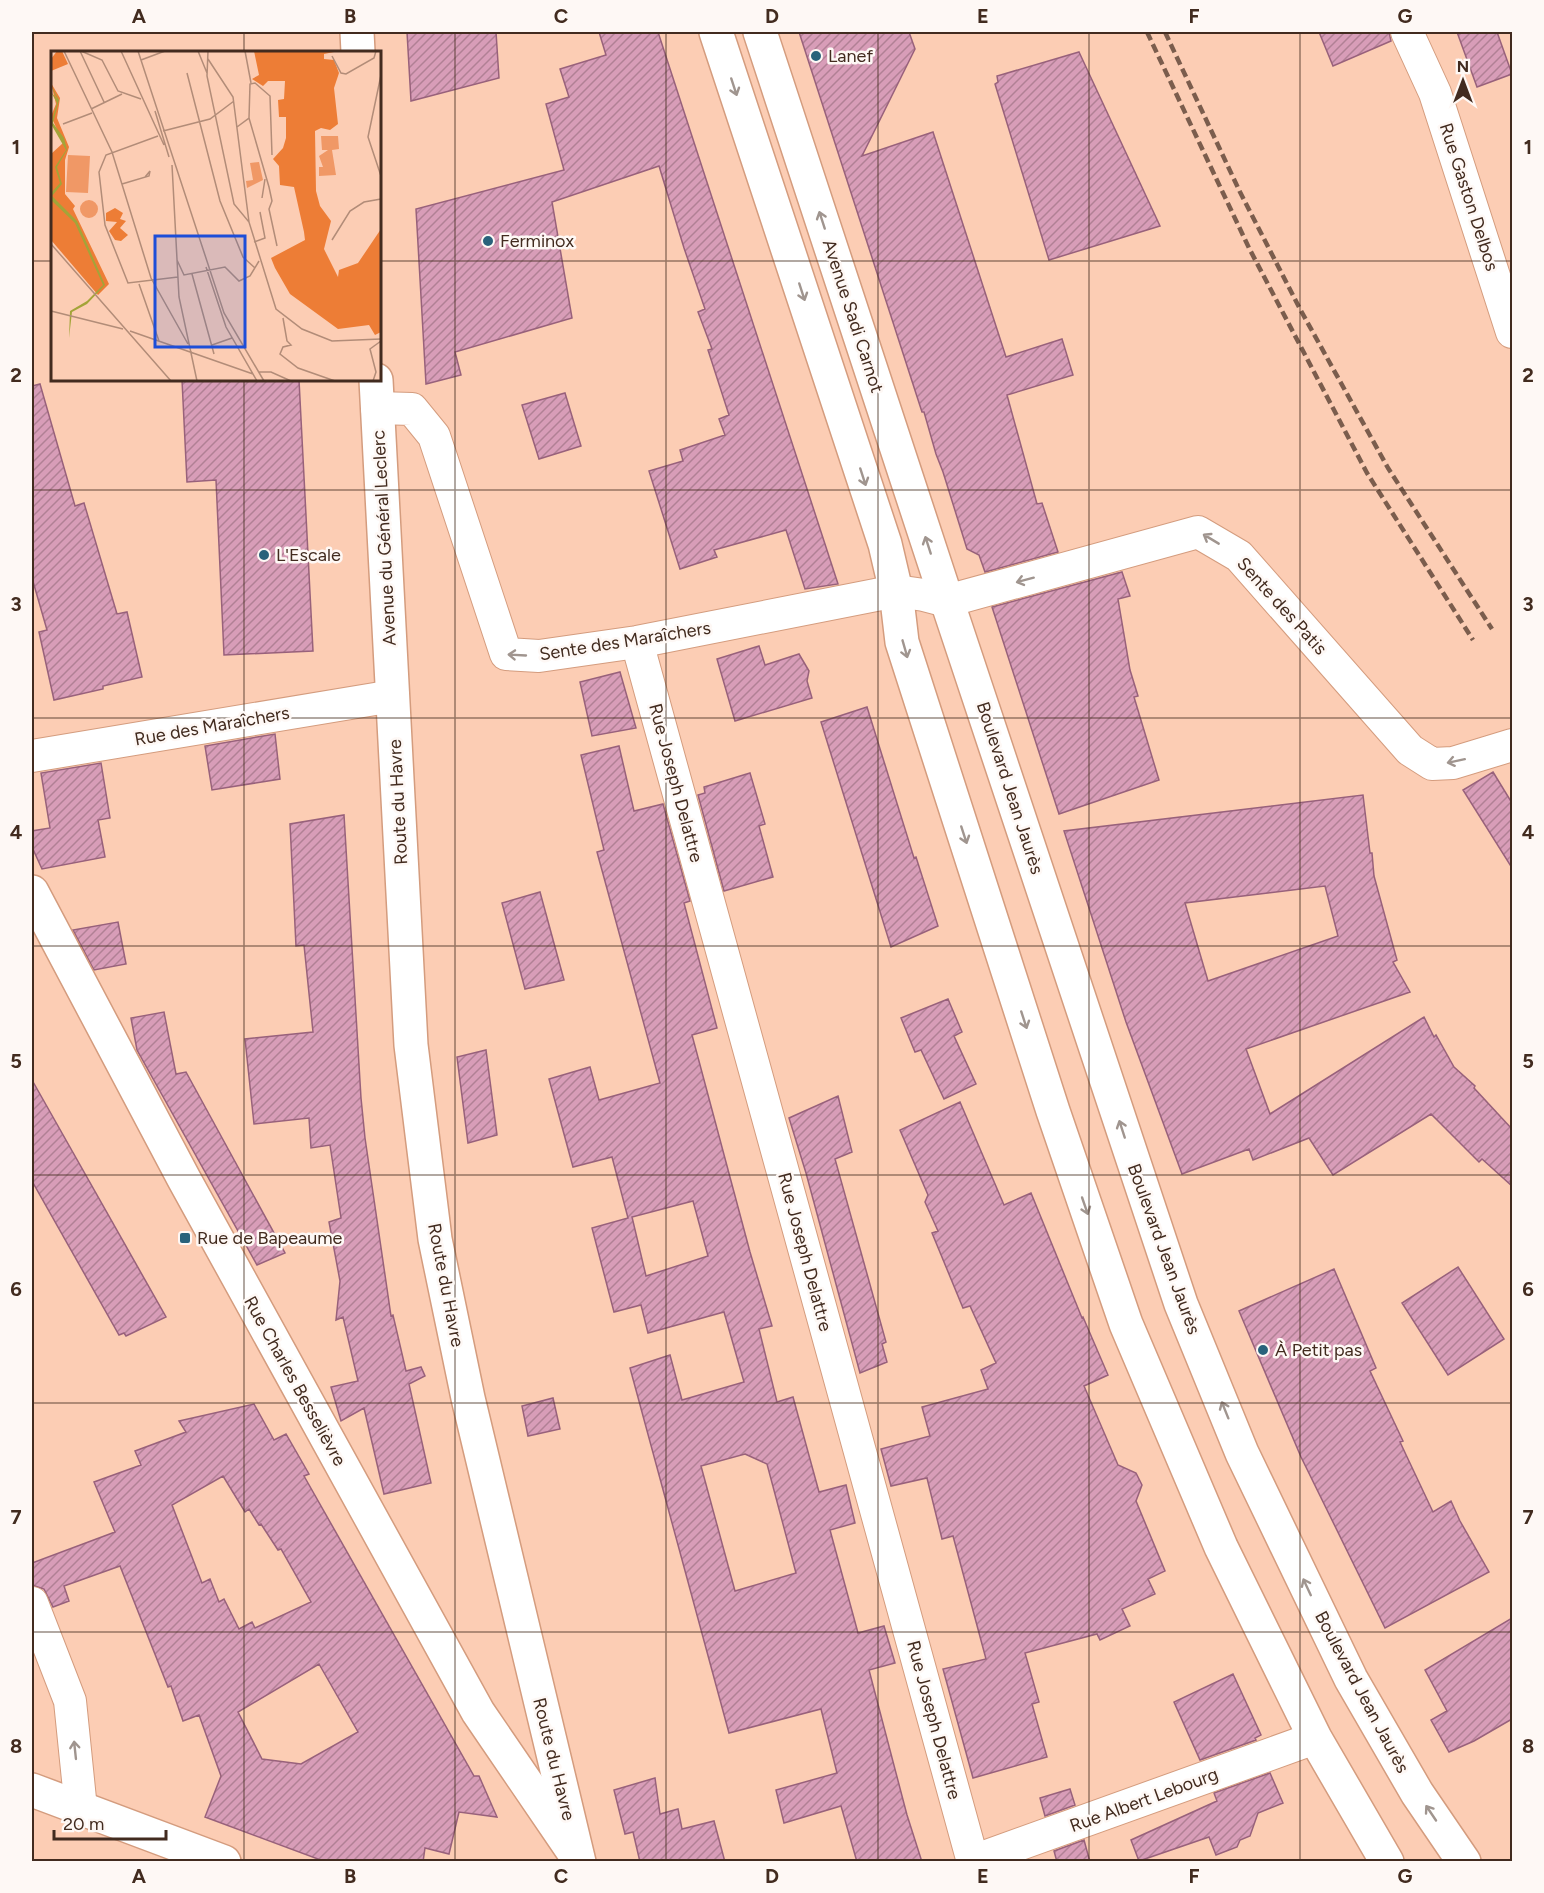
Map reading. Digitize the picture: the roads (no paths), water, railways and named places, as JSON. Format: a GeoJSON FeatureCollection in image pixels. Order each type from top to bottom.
{"type":"FeatureCollection","features":[{"type":"Feature","properties":{"kind":"main road"},"geometry":{"type":"LineString","coordinates":[[357,32],[358,51]]}},
{"type":"Feature","properties":{"kind":"main road"},"geometry":{"type":"LineString","coordinates":[[716,32],[881,533],[896,591],[902,642],[1053,1111],[1126,1324],[1221,1547],[1315,1738],[1386,1862]]}},
{"type":"Feature","properties":{"kind":"main road","name":"Avenue Sadi Carnot"},"geometry":{"type":"LineString","coordinates":[[760,32],[947,601]]}},
{"type":"Feature","properties":{"kind":"main road","name":"Avenue du Général Leclerc"},"geometry":{"type":"LineString","coordinates":[[377,394],[393,696]]}},
{"type":"Feature","properties":{"kind":"main road","name":"Boulevard Jean Jaurès"},"geometry":{"type":"LineString","coordinates":[[947,601],[1181,1304],[1242,1453],[1351,1679],[1417,1793],[1464,1862]]}},
{"type":"Feature","properties":{"kind":"main road","name":"Route du Havre"},"geometry":{"type":"LineString","coordinates":[[393,696],[411,1046],[435,1239],[468,1398],[578,1860]]}},
{"type":"Feature","properties":{"kind":"main road","name":"Rue Charles Besselièvre"},"geometry":{"type":"LineString","coordinates":[[32,892],[190,1189],[478,1712],[578,1860]]}},
{"type":"Feature","properties":{"kind":"main road"},"geometry":{"type":"LineString","coordinates":[[32,1790],[224,1862]]}},
{"type":"Feature","properties":{"kind":"street","name":"Rue Gaston Delbos"},"geometry":{"type":"LineString","coordinates":[[1407,32],[1435,93],[1512,332]]}},
{"type":"Feature","properties":{"kind":"street","name":"Sente des Maraîchers"},"geometry":{"type":"LineString","coordinates":[[377,394],[412,409],[434,436],[506,654],[539,656],[638,642],[896,591],[947,601]]}},
{"type":"Feature","properties":{"kind":"street","name":"Sente des Patis"},"geometry":{"type":"LineString","coordinates":[[947,601],[1198,532],[1239,555],[1410,750],[1432,764],[1453,764],[1512,746]]}},
{"type":"Feature","properties":{"kind":"street","name":"Rue Joseph Delattre"},"geometry":{"type":"LineString","coordinates":[[638,642],[973,1861]]}},
{"type":"Feature","properties":{"kind":"street","name":"Rue des Maraîchers"},"geometry":{"type":"LineString","coordinates":[[32,756],[393,696]]}},
{"type":"Feature","properties":{"kind":"street"},"geometry":{"type":"LineString","coordinates":[[32,1603],[70,1701],[81,1809]]}},
{"type":"Feature","properties":{"kind":"street","name":"Rue Albert Lebourg"},"geometry":{"type":"LineString","coordinates":[[973,1861],[1315,1738]]}},
{"type":"Feature","properties":{"kind":"railway"},"geometry":{"type":"LineString","coordinates":[[1147,32],[1249,248],[1367,473],[1473,640]]}},
{"type":"Feature","properties":{"kind":"railway"},"geometry":{"type":"LineString","coordinates":[[1165,32],[1240,192],[1300,309],[1388,468],[1492,629]]}},
{"type":"Feature","properties":{"kind":"place","name":"Lanef"},"geometry":{"type":"Point","coordinates":[816,56]}},
{"type":"Feature","properties":{"kind":"place","name":"Ferminox"},"geometry":{"type":"Point","coordinates":[488,241]}},
{"type":"Feature","properties":{"kind":"place","name":"L'Escale"},"geometry":{"type":"Point","coordinates":[264,555]}},
{"type":"Feature","properties":{"kind":"place","name":"Rue de Bapeaume"},"geometry":{"type":"Point","coordinates":[185,1238]}},
{"type":"Feature","properties":{"kind":"place","name":"À Petit pas"},"geometry":{"type":"Point","coordinates":[1263,1350]}}]}
